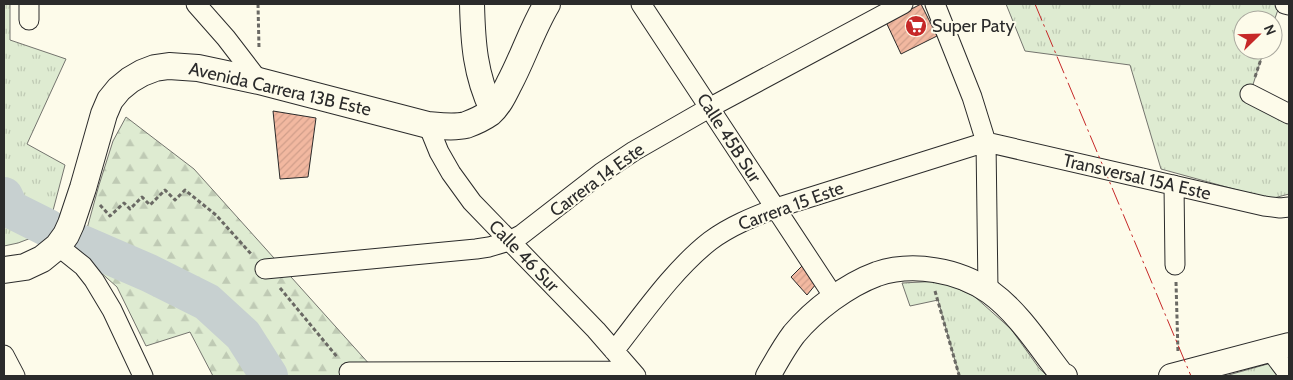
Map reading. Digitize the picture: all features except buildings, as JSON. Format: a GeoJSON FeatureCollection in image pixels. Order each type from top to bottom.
{"type":"FeatureCollection","features":[{"type":"Feature","properties":{"kind":"main road","name":"Avenida Carrera 13B Este"},"geometry":{"type":"LineString","coordinates":[[58,246],[71,224],[104,114],[110,100],[119,89],[142,73],[155,68],[169,66],[198,68],[260,81],[428,125],[465,125],[480,119],[497,105],[547,4]]}},
{"type":"Feature","properties":{"kind":"main road"},"geometry":{"type":"LineString","coordinates":[[4,270],[25,267],[42,259],[58,246]]}},
{"type":"Feature","properties":{"kind":"street"},"geometry":{"type":"LineString","coordinates":[[196,4],[260,81]]}},
{"type":"Feature","properties":{"kind":"street"},"geometry":{"type":"LineString","coordinates":[[472,4],[474,49],[478,74],[492,110]]}},
{"type":"Feature","properties":{"kind":"street","name":"Calle 45B Sur"},"geometry":{"type":"LineString","coordinates":[[641,4],[834,297]]}},
{"type":"Feature","properties":{"kind":"street","name":"Carrera 14 Este"},"geometry":{"type":"LineString","coordinates":[[265,269],[476,249],[509,241],[533,226],[617,161],[709,108],[903,4]]}},
{"type":"Feature","properties":{"kind":"street"},"geometry":{"type":"LineString","coordinates":[[935,4],[972,97],[986,142],[988,290]]}},
{"type":"Feature","properties":{"kind":"street"},"geometry":{"type":"LineString","coordinates":[[1285,4],[1289,6]]}},
{"type":"Feature","properties":{"kind":"street"},"geometry":{"type":"LineString","coordinates":[[1250,94],[1289,114]]}},
{"type":"Feature","properties":{"kind":"street","name":"Calle 46 Sur"},"geometry":{"type":"LineString","coordinates":[[428,125],[439,152],[451,174],[472,202],[596,330],[633,374]]}},
{"type":"Feature","properties":{"kind":"street","name":"Transversal 15A Este"},"geometry":{"type":"LineString","coordinates":[[986,142],[1264,206],[1289,207]]}},
{"type":"Feature","properties":{"kind":"street","name":"Carrera 15 Este"},"geometry":{"type":"LineString","coordinates":[[614,351],[679,271],[710,241],[729,229],[776,208],[986,142]]}},
{"type":"Feature","properties":{"kind":"street"},"geometry":{"type":"LineString","coordinates":[[1174,185],[1175,265]]}},
{"type":"Feature","properties":{"kind":"street"},"geometry":{"type":"LineString","coordinates":[[58,246],[82,266],[99,287],[144,376]]}},
{"type":"Feature","properties":{"kind":"street"},"geometry":{"type":"LineString","coordinates":[[768,376],[794,334],[810,317],[834,297],[877,274],[909,269],[940,271],[956,275],[988,290],[1014,314],[1063,376]]}},
{"type":"Feature","properties":{"kind":"street"},"geometry":{"type":"LineString","coordinates":[[1175,375],[1280,348],[1289,375]]}},
{"type":"Feature","properties":{"kind":"street"},"geometry":{"type":"LineString","coordinates":[[4,356],[15,376]]}},
{"type":"Feature","properties":{"kind":"street"},"geometry":{"type":"LineString","coordinates":[[349,372],[633,374]]}},
{"type":"Feature","properties":{"kind":"path"},"geometry":{"type":"LineString","coordinates":[[258,4],[260,81]]}},
{"type":"Feature","properties":{"kind":"path"},"geometry":{"type":"LineString","coordinates":[[1250,94],[1261,60]]}},
{"type":"Feature","properties":{"kind":"path"},"geometry":{"type":"LineString","coordinates":[[83,188],[110,216],[124,203],[130,209],[142,197],[150,205],[165,190],[175,200],[184,190],[216,215],[265,269],[349,372]]}},
{"type":"Feature","properties":{"kind":"path"},"geometry":{"type":"LineString","coordinates":[[1175,265],[1175,375]]}},
{"type":"Feature","properties":{"kind":"path"},"geometry":{"type":"LineString","coordinates":[[929,270],[958,376]]}},
{"type":"Feature","properties":{"kind":"green space"},"geometry":{"type":"Polygon","coordinates":[[[4,4],[10,4],[10,40],[66,59],[27,144],[65,165],[50,222],[39,235],[4,246],[4,4]]]}},
{"type":"Feature","properties":{"kind":"green space"},"geometry":{"type":"Polygon","coordinates":[[[1006,4],[1280,4],[1278,10],[1233,10],[1233,60],[1261,60],[1250,94],[1289,114],[1289,194],[1270,199],[1161,169],[1130,65],[1025,51],[1006,4]]]}},
{"type":"Feature","properties":{"kind":"green space"},"geometry":{"type":"Polygon","coordinates":[[[126,117],[194,169],[380,376],[213,376],[190,332],[146,346],[117,287],[80,254],[113,141],[126,117]]]}},
{"type":"Feature","properties":{"kind":"green space"},"geometry":{"type":"Polygon","coordinates":[[[941,281],[974,296],[1011,329],[1047,376],[957,376],[959,375],[938,300],[910,306],[902,283],[941,281]]]}},
{"type":"Feature","properties":{"kind":"green space"},"geometry":{"type":"Polygon","coordinates":[[[1289,358],[1289,376],[1225,376],[1289,358]]]}},
{"type":"Feature","properties":{"kind":"waterway"},"geometry":{"type":"LineString","coordinates":[[4,196],[10,209],[48,228]]}},
{"type":"Feature","properties":{"kind":"waterway"},"geometry":{"type":"LineString","coordinates":[[82,244],[149,273],[207,302],[243,335],[269,376]]}},
{"type":"Feature","properties":{"kind":"power"},"geometry":{"type":"LineString","coordinates":[[1035,4],[1191,376]]}},
{"type":"Feature","properties":{"kind":"place","name":"Super Paty"},"geometry":{"type":"Point","coordinates":[916,26]}}]}
